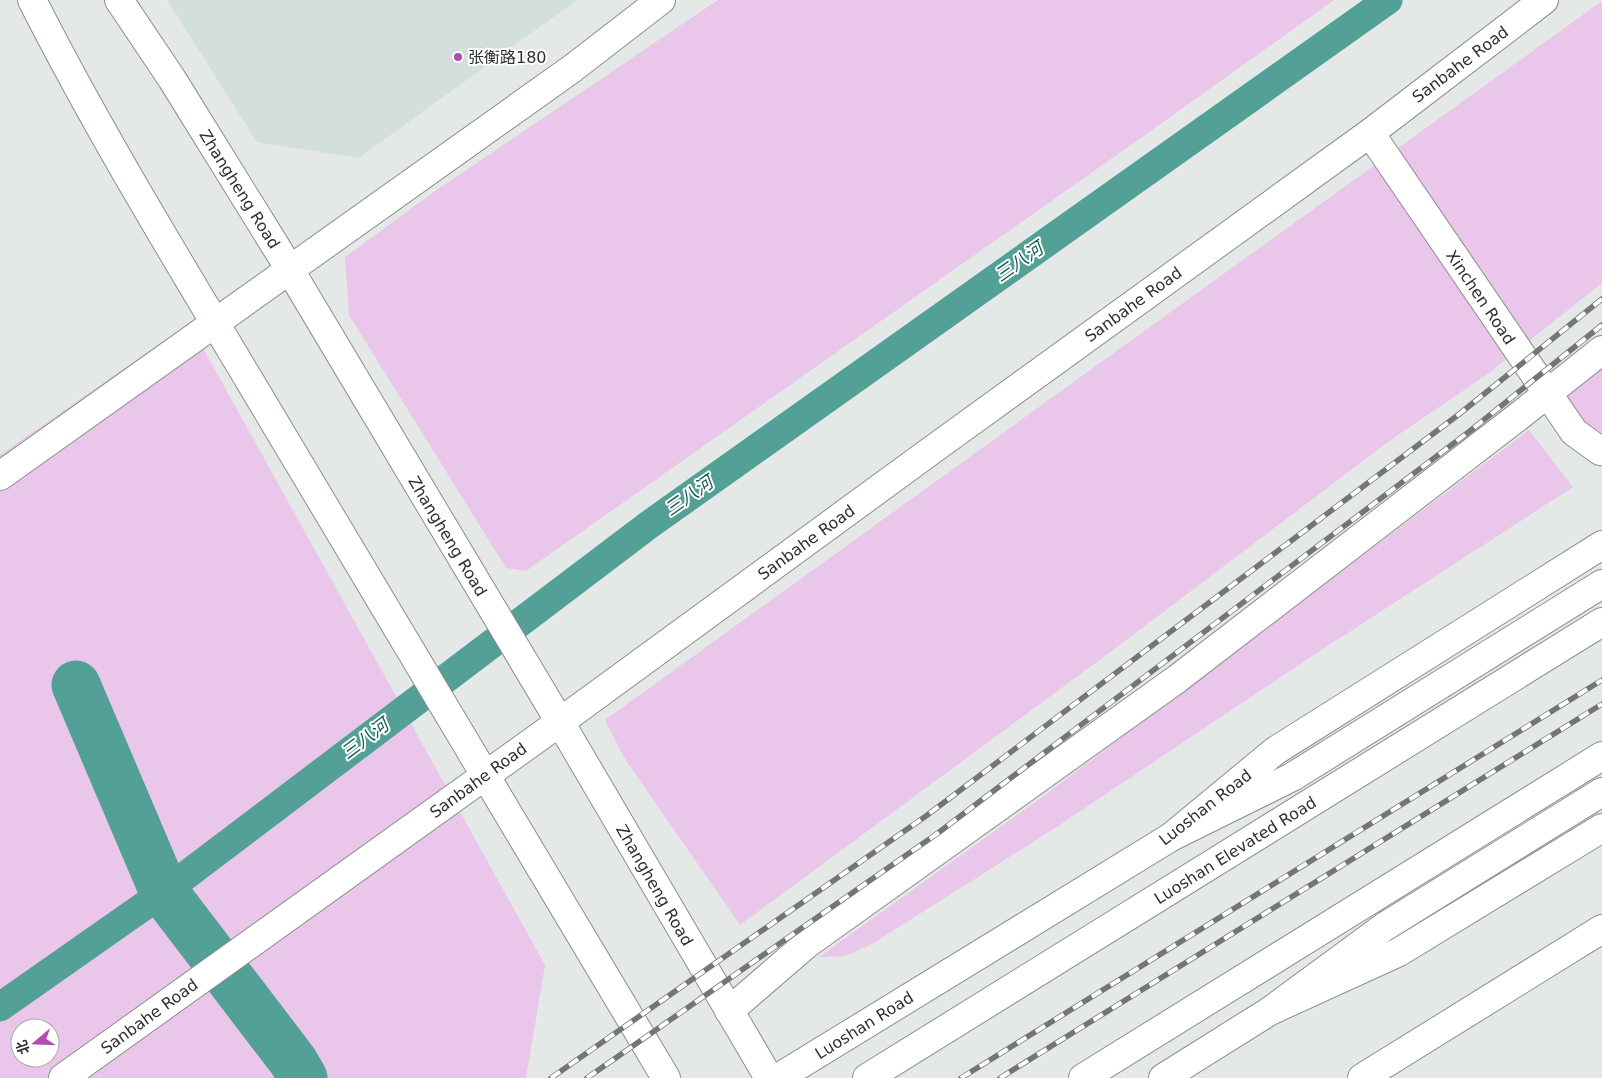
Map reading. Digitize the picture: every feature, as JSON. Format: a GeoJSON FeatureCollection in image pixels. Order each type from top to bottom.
{"type":"FeatureCollection","features":[{"type":"Feature","properties":{"kind":"main road"},"geometry":{"type":"LineString","coordinates":[[32,0],[96,123],[485,775],[560,896],[666,1078]]}},
{"type":"Feature","properties":{"kind":"main road","name":"Zhangheng Road"},"geometry":{"type":"LineString","coordinates":[[119,0],[172,79],[290,270],[560,722],[769,1078]]}},
{"type":"Feature","properties":{"kind":"main road"},"geometry":{"type":"LineString","coordinates":[[0,476],[573,68],[661,0]]}},
{"type":"Feature","properties":{"kind":"main road","name":"Sanbahe Road"},"geometry":{"type":"LineString","coordinates":[[63,1078],[560,722],[1370,133],[1544,0]]}},
{"type":"Feature","properties":{"kind":"main road","name":"Xinchen Road"},"geometry":{"type":"LineString","coordinates":[[1370,133],[1574,432],[1602,450]]}},
{"type":"Feature","properties":{"kind":"main road"},"geometry":{"type":"LineString","coordinates":[[729,1011],[808,943],[1177,679],[1548,394],[1602,350]]}},
{"type":"Feature","properties":{"kind":"main road","name":"Luoshan Road"},"geometry":{"type":"LineString","coordinates":[[778,1078],[1171,837],[1275,751],[1602,546]]}},
{"type":"Feature","properties":{"kind":"main road"},"geometry":{"type":"LineString","coordinates":[[1171,837],[1292,777],[1602,584]]}},
{"type":"Feature","properties":{"kind":"main road","name":"Luoshan Elevated Road"},"geometry":{"type":"LineString","coordinates":[[867,1078],[1602,622]]}},
{"type":"Feature","properties":{"kind":"main road"},"geometry":{"type":"LineString","coordinates":[[1083,1078],[1602,756]]}},
{"type":"Feature","properties":{"kind":"main road"},"geometry":{"type":"LineString","coordinates":[[1163,1078],[1270,1011],[1384,928],[1602,792]]}},
{"type":"Feature","properties":{"kind":"main road"},"geometry":{"type":"LineString","coordinates":[[1270,1011],[1399,952],[1602,828]]}},
{"type":"Feature","properties":{"kind":"main road"},"geometry":{"type":"LineString","coordinates":[[1362,1078],[1602,928]]}},
{"type":"Feature","properties":{"kind":"shaded area"},"geometry":{"type":"Polygon","coordinates":[[[167,0],[577,0],[359,158],[257,142],[167,0]]]}},
{"type":"Feature","properties":{"kind":"shaded area"},"geometry":{"type":"Polygon","coordinates":[[[718,0],[1334,0],[526,571],[506,568],[349,315],[345,257],[438,189],[718,0]]]}},
{"type":"Feature","properties":{"kind":"shaded area"},"geometry":{"type":"Polygon","coordinates":[[[1602,1],[1602,283],[1489,373],[1388,442],[1109,653],[740,925],[625,759],[605,720],[1602,1]]]}},
{"type":"Feature","properties":{"kind":"shaded area"},"geometry":{"type":"Polygon","coordinates":[[[189,323],[545,965],[526,1078],[0,1078],[0,455],[189,323]]]}},
{"type":"Feature","properties":{"kind":"shaded area"},"geometry":{"type":"Polygon","coordinates":[[[1602,365],[1602,437],[1587,427],[1564,396],[1602,365]]]}},
{"type":"Feature","properties":{"kind":"shaded area"},"geometry":{"type":"Polygon","coordinates":[[[1529,430],[1573,487],[1326,647],[1052,830],[872,944],[845,956],[819,957],[1045,795],[1529,430]]]}},
{"type":"Feature","properties":{"kind":"waterway","name":"三八河"},"geometry":{"type":"LineString","coordinates":[[0,1007],[164,892],[650,524],[1388,0]]}},
{"type":"Feature","properties":{"kind":"waterway","name":"三八河"},"geometry":{"type":"LineString","coordinates":[[76,685],[164,892],[293,1061],[303,1078]]}},
{"type":"Feature","properties":{"kind":"railway"},"geometry":{"type":"LineString","coordinates":[[551,1078],[926,816],[1458,415],[1602,299]]}},
{"type":"Feature","properties":{"kind":"railway"},"geometry":{"type":"LineString","coordinates":[[587,1078],[938,833],[1470,431],[1602,325]]}},
{"type":"Feature","properties":{"kind":"railway"},"geometry":{"type":"LineString","coordinates":[[961,1078],[1602,680]]}},
{"type":"Feature","properties":{"kind":"railway"},"geometry":{"type":"LineString","coordinates":[[1000,1078],[1602,704]]}},
{"type":"Feature","properties":{"kind":"place","name":"张衡路180"},"geometry":{"type":"Point","coordinates":[458,57]}}]}
